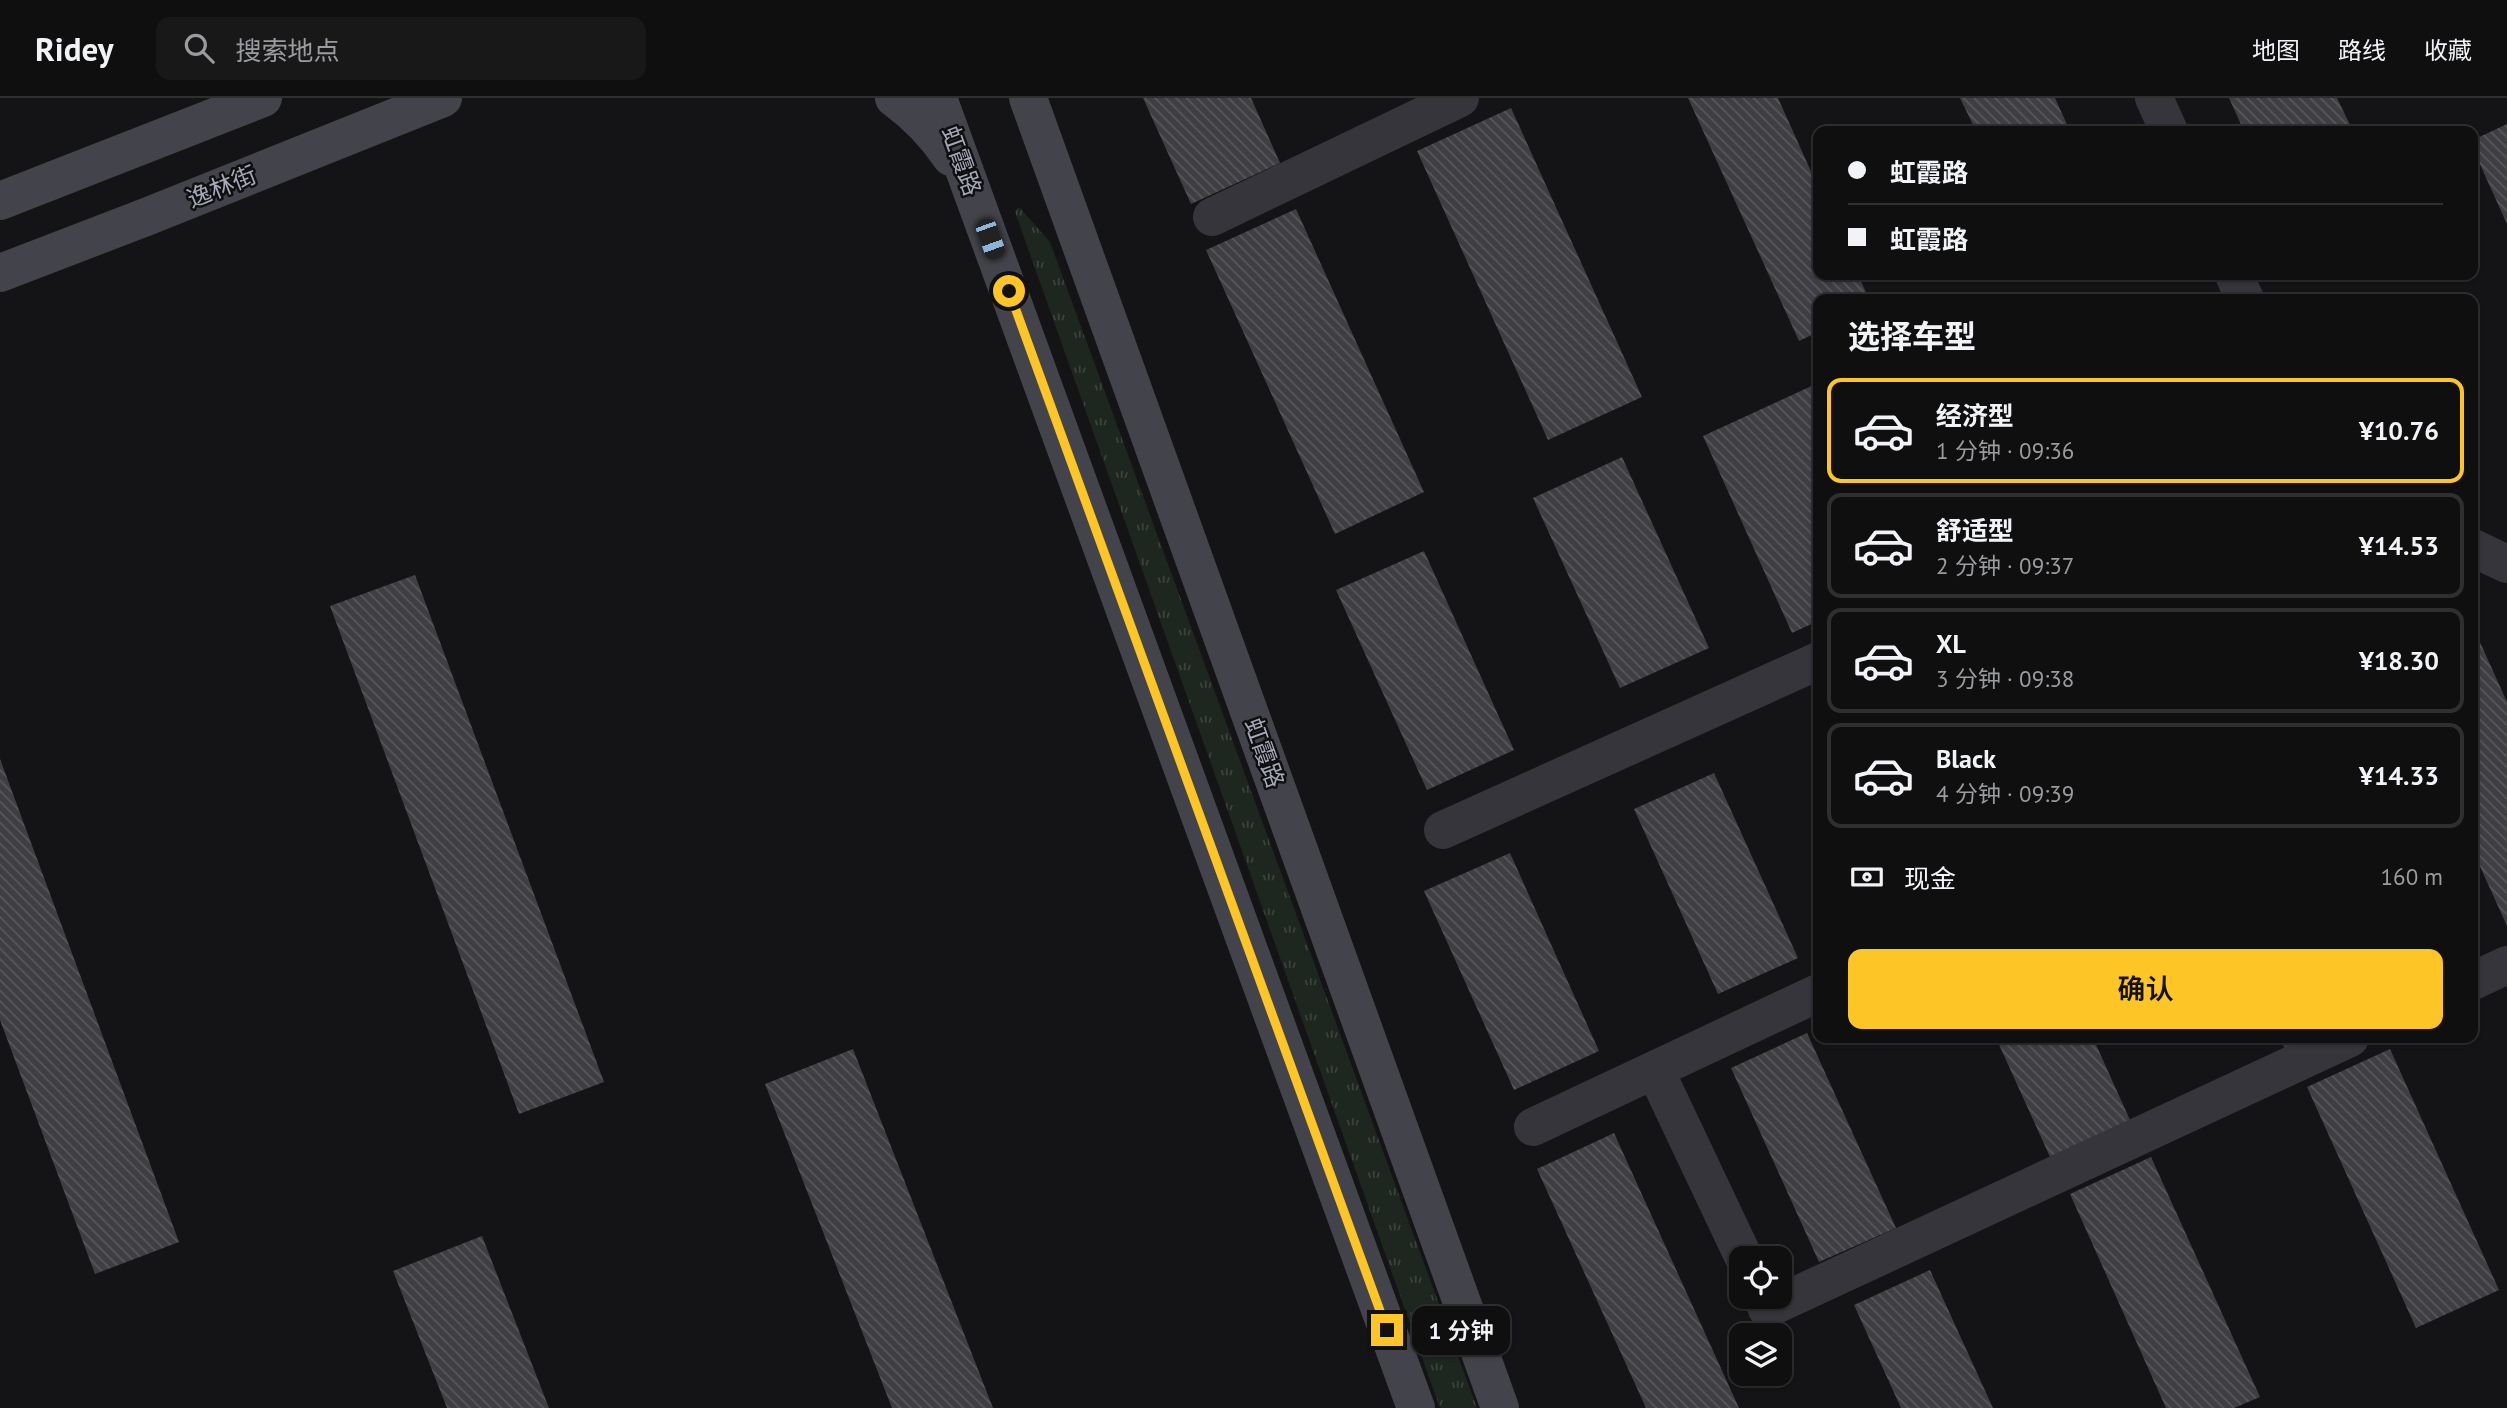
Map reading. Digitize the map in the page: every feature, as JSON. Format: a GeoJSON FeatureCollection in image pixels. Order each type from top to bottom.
{"type":"FeatureCollection","features":[{"type":"Feature","properties":{"kind":"street"},"geometry":{"type":"LineString","coordinates":[[0,201],[263,98]]}},
{"type":"Feature","properties":{"kind":"street","name":"逸林街"},"geometry":{"type":"LineString","coordinates":[[0,273],[443,98]]}},
{"type":"Feature","properties":{"kind":"street"},"geometry":{"type":"LineString","coordinates":[[894,98],[942,144],[971,187]]}},
{"type":"Feature","properties":{"kind":"street","name":"虹霞路"},"geometry":{"type":"LineString","coordinates":[[938,98],[1416,1408]]}},
{"type":"Feature","properties":{"kind":"street","name":"虹霞路"},"geometry":{"type":"LineString","coordinates":[[1028,98],[1500,1408]]}},
{"type":"Feature","properties":{"kind":"street"},"geometry":{"type":"LineString","coordinates":[[1212,217],[1460,98]]}},
{"type":"Feature","properties":{"kind":"street"},"geometry":{"type":"LineString","coordinates":[[2154,98],[2167,126]]}},
{"type":"Feature","properties":{"kind":"street"},"geometry":{"type":"LineString","coordinates":[[2478,550],[2507,564]]}},
{"type":"Feature","properties":{"kind":"street"},"geometry":{"type":"LineString","coordinates":[[1443,830],[1813,663]]}},
{"type":"Feature","properties":{"kind":"street"},"geometry":{"type":"LineString","coordinates":[[2478,979],[2507,965]]}},
{"type":"Feature","properties":{"kind":"street"},"geometry":{"type":"LineString","coordinates":[[1534,1127],[1813,995]]}},
{"type":"Feature","properties":{"kind":"street"},"geometry":{"type":"LineString","coordinates":[[1792,1298],[2339,1043]]}},
{"type":"Feature","properties":{"kind":"street"},"geometry":{"type":"LineString","coordinates":[[1655,1070],[1738,1246]]}},
{"type":"Feature","properties":{"kind":"green space"},"geometry":{"type":"Polygon","coordinates":[[[1019,207],[1050,242],[1477,1408],[1440,1408],[1015,212],[1019,207]]]}},
{"type":"Feature","properties":{"kind":"building"},"geometry":{"type":"Polygon","coordinates":[[[1143,98],[1251,98],[1280,163],[1191,204],[1143,98]]]}},
{"type":"Feature","properties":{"kind":"building"},"geometry":{"type":"Polygon","coordinates":[[[1688,98],[1778,98],[1813,176],[1813,280],[1860,280],[1867,294],[1813,294],[1813,334],[1799,341],[1688,98]]]}},
{"type":"Feature","properties":{"kind":"building"},"geometry":{"type":"Polygon","coordinates":[[[1960,98],[2055,98],[2068,126],[1974,126],[1960,98]]]}},
{"type":"Feature","properties":{"kind":"building"},"geometry":{"type":"Polygon","coordinates":[[[2229,98],[2337,98],[2351,126],[2242,126],[2229,98]]]}},
{"type":"Feature","properties":{"kind":"building"},"geometry":{"type":"Polygon","coordinates":[[[1511,108],[1642,397],[1548,440],[1417,151],[1511,108]]]}},
{"type":"Feature","properties":{"kind":"building"},"geometry":{"type":"Polygon","coordinates":[[[2507,124],[2507,224],[2478,160],[2478,138],[2507,124]]]}},
{"type":"Feature","properties":{"kind":"building"},"geometry":{"type":"Polygon","coordinates":[[[1296,209],[1424,492],[1335,534],[1206,250],[1296,209]]]}},
{"type":"Feature","properties":{"kind":"building"},"geometry":{"type":"Polygon","coordinates":[[[1813,385],[1813,623],[1792,633],[1703,436],[1813,385]]]}},
{"type":"Feature","properties":{"kind":"building"},"geometry":{"type":"Polygon","coordinates":[[[1622,457],[1709,648],[1620,688],[1533,498],[1622,457]]]}},
{"type":"Feature","properties":{"kind":"building"},"geometry":{"type":"Polygon","coordinates":[[[1424,551],[1514,750],[1427,790],[1336,590],[1424,551]]]}},
{"type":"Feature","properties":{"kind":"building"},"geometry":{"type":"Polygon","coordinates":[[[415,575],[604,1082],[519,1114],[330,606],[415,575]]]}},
{"type":"Feature","properties":{"kind":"building"},"geometry":{"type":"Polygon","coordinates":[[[2478,640],[2507,702],[2507,926],[2478,862],[2478,640]]]}},
{"type":"Feature","properties":{"kind":"building"},"geometry":{"type":"Polygon","coordinates":[[[0,759],[179,1242],[95,1274],[0,1020],[0,759]]]}},
{"type":"Feature","properties":{"kind":"building"},"geometry":{"type":"Polygon","coordinates":[[[1714,773],[1798,958],[1718,994],[1634,809],[1714,773]]]}},
{"type":"Feature","properties":{"kind":"building"},"geometry":{"type":"Polygon","coordinates":[[[1510,853],[1599,1051],[1514,1090],[1424,891],[1510,853]]]}},
{"type":"Feature","properties":{"kind":"building"},"geometry":{"type":"Polygon","coordinates":[[[1807,1033],[1896,1228],[1819,1262],[1731,1068],[1807,1033]]]}},
{"type":"Feature","properties":{"kind":"building"},"geometry":{"type":"Polygon","coordinates":[[[1998,1043],[2095,1043],[2130,1120],[2050,1157],[1998,1043]]]}},
{"type":"Feature","properties":{"kind":"building"},"geometry":{"type":"Polygon","coordinates":[[[2282,1043],[2298,1043],[2285,1049],[2282,1043]]]}},
{"type":"Feature","properties":{"kind":"building"},"geometry":{"type":"Polygon","coordinates":[[[853,1049],[993,1408],[892,1408],[765,1084],[853,1049]]]}},
{"type":"Feature","properties":{"kind":"building"},"geometry":{"type":"Polygon","coordinates":[[[2390,1049],[2499,1290],[2416,1328],[2307,1087],[2390,1049]]]}},
{"type":"Feature","properties":{"kind":"building"},"geometry":{"type":"Polygon","coordinates":[[[1614,1133],[1739,1408],[1646,1408],[1537,1169],[1614,1133]]]}},
{"type":"Feature","properties":{"kind":"building"},"geometry":{"type":"Polygon","coordinates":[[[2151,1157],[2260,1397],[2234,1408],[2166,1408],[2070,1194],[2151,1157]]]}},
{"type":"Feature","properties":{"kind":"building"},"geometry":{"type":"Polygon","coordinates":[[[482,1236],[549,1408],[447,1408],[393,1271],[482,1236]]]}},
{"type":"Feature","properties":{"kind":"building"},"geometry":{"type":"Polygon","coordinates":[[[1930,1270],[1993,1408],[1901,1408],[1854,1305],[1930,1270]]]}},
{"type":"Feature","properties":{"kind":"route"},"geometry":{"type":"LineString","coordinates":[[1009,291],[1387,1330]]}}]}
